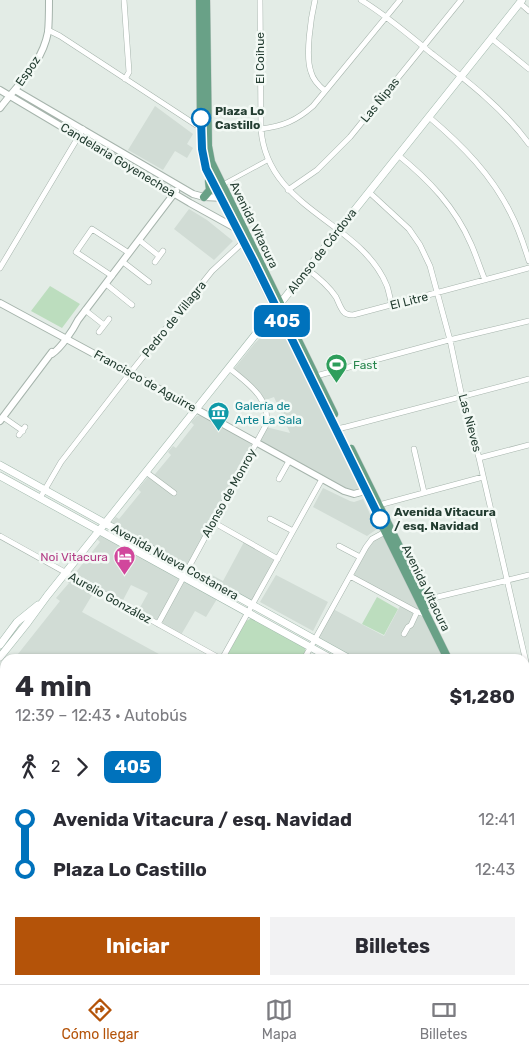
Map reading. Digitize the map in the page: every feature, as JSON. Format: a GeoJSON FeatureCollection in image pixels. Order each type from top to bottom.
{"type":"FeatureCollection","features":[{"type":"Feature","properties":{"kind":"main road","name":"Avenida Vitacura"},"geometry":{"type":"LineString","coordinates":[[200,0],[204,125],[210,158],[278,306],[339,430],[379,505],[452,654]]}},
{"type":"Feature","properties":{"kind":"main road","name":"Avenida Vitacura"},"geometry":{"type":"LineString","coordinates":[[206,0],[202,154],[206,169],[236,229],[316,376],[385,532],[446,654]]}},
{"type":"Feature","properties":{"kind":"main road","name":"Alonso de Córdova"},"geometry":{"type":"LineString","coordinates":[[2,654],[26,620],[100,531],[521,1]]}},
{"type":"Feature","properties":{"kind":"main road"},"geometry":{"type":"LineString","coordinates":[[204,198],[210,190],[206,169]]}},
{"type":"Feature","properties":{"kind":"main road","name":"Avenida Nueva Costanera"},"geometry":{"type":"LineString","coordinates":[[0,465],[341,654]]}},
{"type":"Feature","properties":{"kind":"main road","name":"Avenida Nueva Costanera"},"geometry":{"type":"LineString","coordinates":[[0,476],[323,654]]}},
{"type":"Feature","properties":{"kind":"main road"},"geometry":{"type":"LineString","coordinates":[[371,501],[379,505]]}},
{"type":"Feature","properties":{"kind":"main road","name":"Alonso de Córdova"},"geometry":{"type":"LineString","coordinates":[[0,645],[18,622],[26,620]]}},
{"type":"Feature","properties":{"kind":"street","name":"Espoz"},"geometry":{"type":"LineString","coordinates":[[0,108],[29,74],[43,48],[48,30],[49,0]]}},
{"type":"Feature","properties":{"kind":"street"},"geometry":{"type":"LineString","coordinates":[[124,0],[129,72],[125,78]]}},
{"type":"Feature","properties":{"kind":"street","name":"El Coihue"},"geometry":{"type":"LineString","coordinates":[[260,0],[261,129],[263,146],[268,160],[288,190],[338,230],[363,252],[375,266],[388,287],[392,305]]}},
{"type":"Feature","properties":{"kind":"street"},"geometry":{"type":"LineString","coordinates":[[314,0],[309,45],[309,67],[314,79],[325,91]]}},
{"type":"Feature","properties":{"kind":"street"},"geometry":{"type":"LineString","coordinates":[[361,0],[386,17],[484,95],[512,123],[529,144]]}},
{"type":"Feature","properties":{"kind":"street"},"geometry":{"type":"LineString","coordinates":[[261,129],[277,127],[308,110],[400,0]]}},
{"type":"Feature","properties":{"kind":"street","name":"Las Ñipas"},"geometry":{"type":"LineString","coordinates":[[288,190],[316,170],[350,137],[461,0]]}},
{"type":"Feature","properties":{"kind":"street"},"geometry":{"type":"LineString","coordinates":[[521,1],[529,10]]}},
{"type":"Feature","properties":{"kind":"street"},"geometry":{"type":"LineString","coordinates":[[48,30],[196,125],[204,125]]}},
{"type":"Feature","properties":{"kind":"street"},"geometry":{"type":"LineString","coordinates":[[491,38],[529,69]]}},
{"type":"Feature","properties":{"kind":"street","name":"Candelaria Goyenechea"},"geometry":{"type":"LineString","coordinates":[[0,90],[236,229]]}},
{"type":"Feature","properties":{"kind":"street","name":"Candelaria Goyenechea"},"geometry":{"type":"LineString","coordinates":[[15,90],[186,190],[204,198],[220,197],[230,201]]}},
{"type":"Feature","properties":{"kind":"street"},"geometry":{"type":"LineString","coordinates":[[429,117],[470,155],[492,183],[514,220],[529,261]]}},
{"type":"Feature","properties":{"kind":"street"},"geometry":{"type":"LineString","coordinates":[[0,268],[82,129]]}},
{"type":"Feature","properties":{"kind":"street"},"geometry":{"type":"LineString","coordinates":[[123,163],[127,155]]}},
{"type":"Feature","properties":{"kind":"street"},"geometry":{"type":"LineString","coordinates":[[398,155],[420,173],[453,210],[471,244],[485,280]]}},
{"type":"Feature","properties":{"kind":"street"},"geometry":{"type":"LineString","coordinates":[[222,185],[268,160]]}},
{"type":"Feature","properties":{"kind":"street"},"geometry":{"type":"LineString","coordinates":[[167,190],[172,188],[172,182]]}},
{"type":"Feature","properties":{"kind":"street"},"geometry":{"type":"LineString","coordinates":[[22,431],[2,419],[52,354],[53,349],[64,337],[72,323],[78,320],[180,186]]}},
{"type":"Feature","properties":{"kind":"street"},"geometry":{"type":"LineString","coordinates":[[181,198],[180,194],[186,190]]}},
{"type":"Feature","properties":{"kind":"street","name":"Las Nieves"},"geometry":{"type":"LineString","coordinates":[[368,192],[402,222],[415,237],[427,259],[450,340],[524,654]]}},
{"type":"Feature","properties":{"kind":"street"},"geometry":{"type":"LineString","coordinates":[[112,276],[76,252],[92,229],[129,253]]}},
{"type":"Feature","properties":{"kind":"street"},"geometry":{"type":"LineString","coordinates":[[139,240],[161,254],[155,262]]}},
{"type":"Feature","properties":{"kind":"street","name":"Pedro de Villagra"},"geometry":{"type":"LineString","coordinates":[[40,498],[61,462],[130,373],[212,272],[243,241]]}},
{"type":"Feature","properties":{"kind":"street"},"geometry":{"type":"LineString","coordinates":[[123,262],[149,282]]}},
{"type":"Feature","properties":{"kind":"street","name":"El Litre"},"geometry":{"type":"LineString","coordinates":[[307,269],[325,283],[334,294],[342,311],[356,315],[529,268]]}},
{"type":"Feature","properties":{"kind":"street"},"geometry":{"type":"LineString","coordinates":[[106,284],[132,305]]}},
{"type":"Feature","properties":{"kind":"street","name":"Francisco de Aguirre"},"geometry":{"type":"LineString","coordinates":[[0,303],[349,494],[366,490]]}},
{"type":"Feature","properties":{"kind":"street"},"geometry":{"type":"LineString","coordinates":[[85,310],[104,325]]}},
{"type":"Feature","properties":{"kind":"street"},"geometry":{"type":"LineString","coordinates":[[99,332],[109,319]]}},
{"type":"Feature","properties":{"kind":"street"},"geometry":{"type":"LineString","coordinates":[[316,376],[529,321]]}},
{"type":"Feature","properties":{"kind":"street","name":"Alonso de Monroy"},"geometry":{"type":"LineString","coordinates":[[158,624],[266,425],[267,417],[259,396],[253,388],[229,368]]}},
{"type":"Feature","properties":{"kind":"street"},"geometry":{"type":"LineString","coordinates":[[339,430],[529,380]]}},
{"type":"Feature","properties":{"kind":"street"},"geometry":{"type":"LineString","coordinates":[[479,458],[529,445]]}},
{"type":"Feature","properties":{"kind":"street"},"geometry":{"type":"LineString","coordinates":[[414,449],[424,492]]}},
{"type":"Feature","properties":{"kind":"street"},"geometry":{"type":"LineString","coordinates":[[280,479],[289,461]]}},
{"type":"Feature","properties":{"kind":"street"},"geometry":{"type":"LineString","coordinates":[[146,472],[174,492]]}},
{"type":"Feature","properties":{"kind":"street"},"geometry":{"type":"LineString","coordinates":[[379,505],[483,476]]}},
{"type":"Feature","properties":{"kind":"street"},"geometry":{"type":"LineString","coordinates":[[225,654],[322,479]]}},
{"type":"Feature","properties":{"kind":"street"},"geometry":{"type":"LineString","coordinates":[[270,519],[293,531]]}},
{"type":"Feature","properties":{"kind":"street"},"geometry":{"type":"LineString","coordinates":[[213,522],[278,558]]}},
{"type":"Feature","properties":{"kind":"street"},"geometry":{"type":"LineString","coordinates":[[306,654],[368,543],[376,536],[385,532]]}},
{"type":"Feature","properties":{"kind":"street","name":"Aurelio González"},"geometry":{"type":"LineString","coordinates":[[0,536],[213,654]]}},
{"type":"Feature","properties":{"kind":"street"},"geometry":{"type":"LineString","coordinates":[[339,546],[360,557]]}},
{"type":"Feature","properties":{"kind":"street"},"geometry":{"type":"LineString","coordinates":[[425,600],[529,575]]}},
{"type":"Feature","properties":{"kind":"street"},"geometry":{"type":"LineString","coordinates":[[350,576],[417,612],[427,615]]}},
{"type":"Feature","properties":{"kind":"street"},"geometry":{"type":"LineString","coordinates":[[404,634],[417,612]]}},
{"type":"Feature","properties":{"kind":"shaded area"},"geometry":{"type":"Polygon","coordinates":[[[155,106],[193,134],[187,144],[193,148],[187,158],[175,151],[163,170],[128,150],[155,106]]]}},
{"type":"Feature","properties":{"kind":"shaded area"},"geometry":{"type":"Polygon","coordinates":[[[189,209],[207,220],[233,241],[214,260],[174,229],[189,209]]]}},
{"type":"Feature","properties":{"kind":"shaded area"},"geometry":{"type":"Polygon","coordinates":[[[277,319],[359,486],[356,491],[351,491],[259,442],[266,427],[290,433],[274,397],[263,401],[255,388],[234,369],[274,320],[277,319]]]}},
{"type":"Feature","properties":{"kind":"shaded area"},"geometry":{"type":"Polygon","coordinates":[[[201,415],[252,445],[187,564],[112,525],[112,522],[116,517],[119,519],[141,492],[138,489],[148,477],[151,479],[171,455],[168,452],[173,446],[176,448],[194,425],[191,422],[201,415]]]}},
{"type":"Feature","properties":{"kind":"shaded area"},"geometry":{"type":"Polygon","coordinates":[[[323,488],[350,501],[354,502],[363,499],[377,529],[367,536],[313,507],[323,488]]]}},
{"type":"Feature","properties":{"kind":"shaded area"},"geometry":{"type":"Polygon","coordinates":[[[100,536],[178,578],[179,582],[157,620],[138,611],[148,593],[131,585],[122,602],[71,574],[73,570],[76,572],[100,542],[97,539],[100,536]]]}},
{"type":"Feature","properties":{"kind":"shaded area"},"geometry":{"type":"Polygon","coordinates":[[[383,536],[420,608],[418,610],[354,575],[368,547],[376,539],[383,536]]]}},
{"type":"Feature","properties":{"kind":"shaded area"},"geometry":{"type":"Polygon","coordinates":[[[244,542],[274,560],[254,598],[251,600],[208,578],[210,574],[223,581],[244,542]]]}},
{"type":"Feature","properties":{"kind":"shaded area"},"geometry":{"type":"Polygon","coordinates":[[[276,575],[328,602],[313,631],[260,602],[276,575]]]}},
{"type":"Feature","properties":{"kind":"shaded area"},"geometry":{"type":"Polygon","coordinates":[[[69,578],[94,592],[82,612],[159,654],[18,654],[60,601],[56,598],[69,583],[65,580],[69,578]]]}},
{"type":"Feature","properties":{"kind":"shaded area"},"geometry":{"type":"Polygon","coordinates":[[[184,582],[217,599],[206,617],[195,611],[181,635],[164,625],[162,621],[184,582]]]}},
{"type":"Feature","properties":{"kind":"shaded area"},"geometry":{"type":"Polygon","coordinates":[[[400,606],[424,618],[442,654],[346,654],[319,639],[333,609],[384,636],[400,606]]]}},
{"type":"Feature","properties":{"kind":"green space"},"geometry":{"type":"Polygon","coordinates":[[[50,286],[80,304],[62,328],[31,311],[50,286]]]}},
{"type":"Feature","properties":{"kind":"green space"},"geometry":{"type":"Polygon","coordinates":[[[377,597],[398,609],[384,635],[362,624],[377,597]]]}},
{"type":"Feature","properties":{"kind":"green space"},"geometry":{"type":"Polygon","coordinates":[[[252,618],[305,648],[304,654],[228,654],[246,621],[252,618]]]}},
{"type":"Feature","properties":{"kind":"bus line","name":"405"},"geometry":{"type":"LineString","coordinates":[[201,118],[202,149],[206,169],[254,262],[380,519]]}},
{"type":"Feature","properties":{"kind":"place","name":"Plaza Lo Castillo"},"geometry":{"type":"Point","coordinates":[201,118]}},
{"type":"Feature","properties":{"kind":"place","name":"Fast"},"geometry":{"type":"Point","coordinates":[337,384]}},
{"type":"Feature","properties":{"kind":"place","name":"Galería de Arte La Sala"},"geometry":{"type":"Point","coordinates":[219,432]}},
{"type":"Feature","properties":{"kind":"place","name":"Avenida Vitacura / esq. Navidad"},"geometry":{"type":"Point","coordinates":[380,519]}},
{"type":"Feature","properties":{"kind":"place","name":"Noi Vitacura"},"geometry":{"type":"Point","coordinates":[124,576]}}]}
